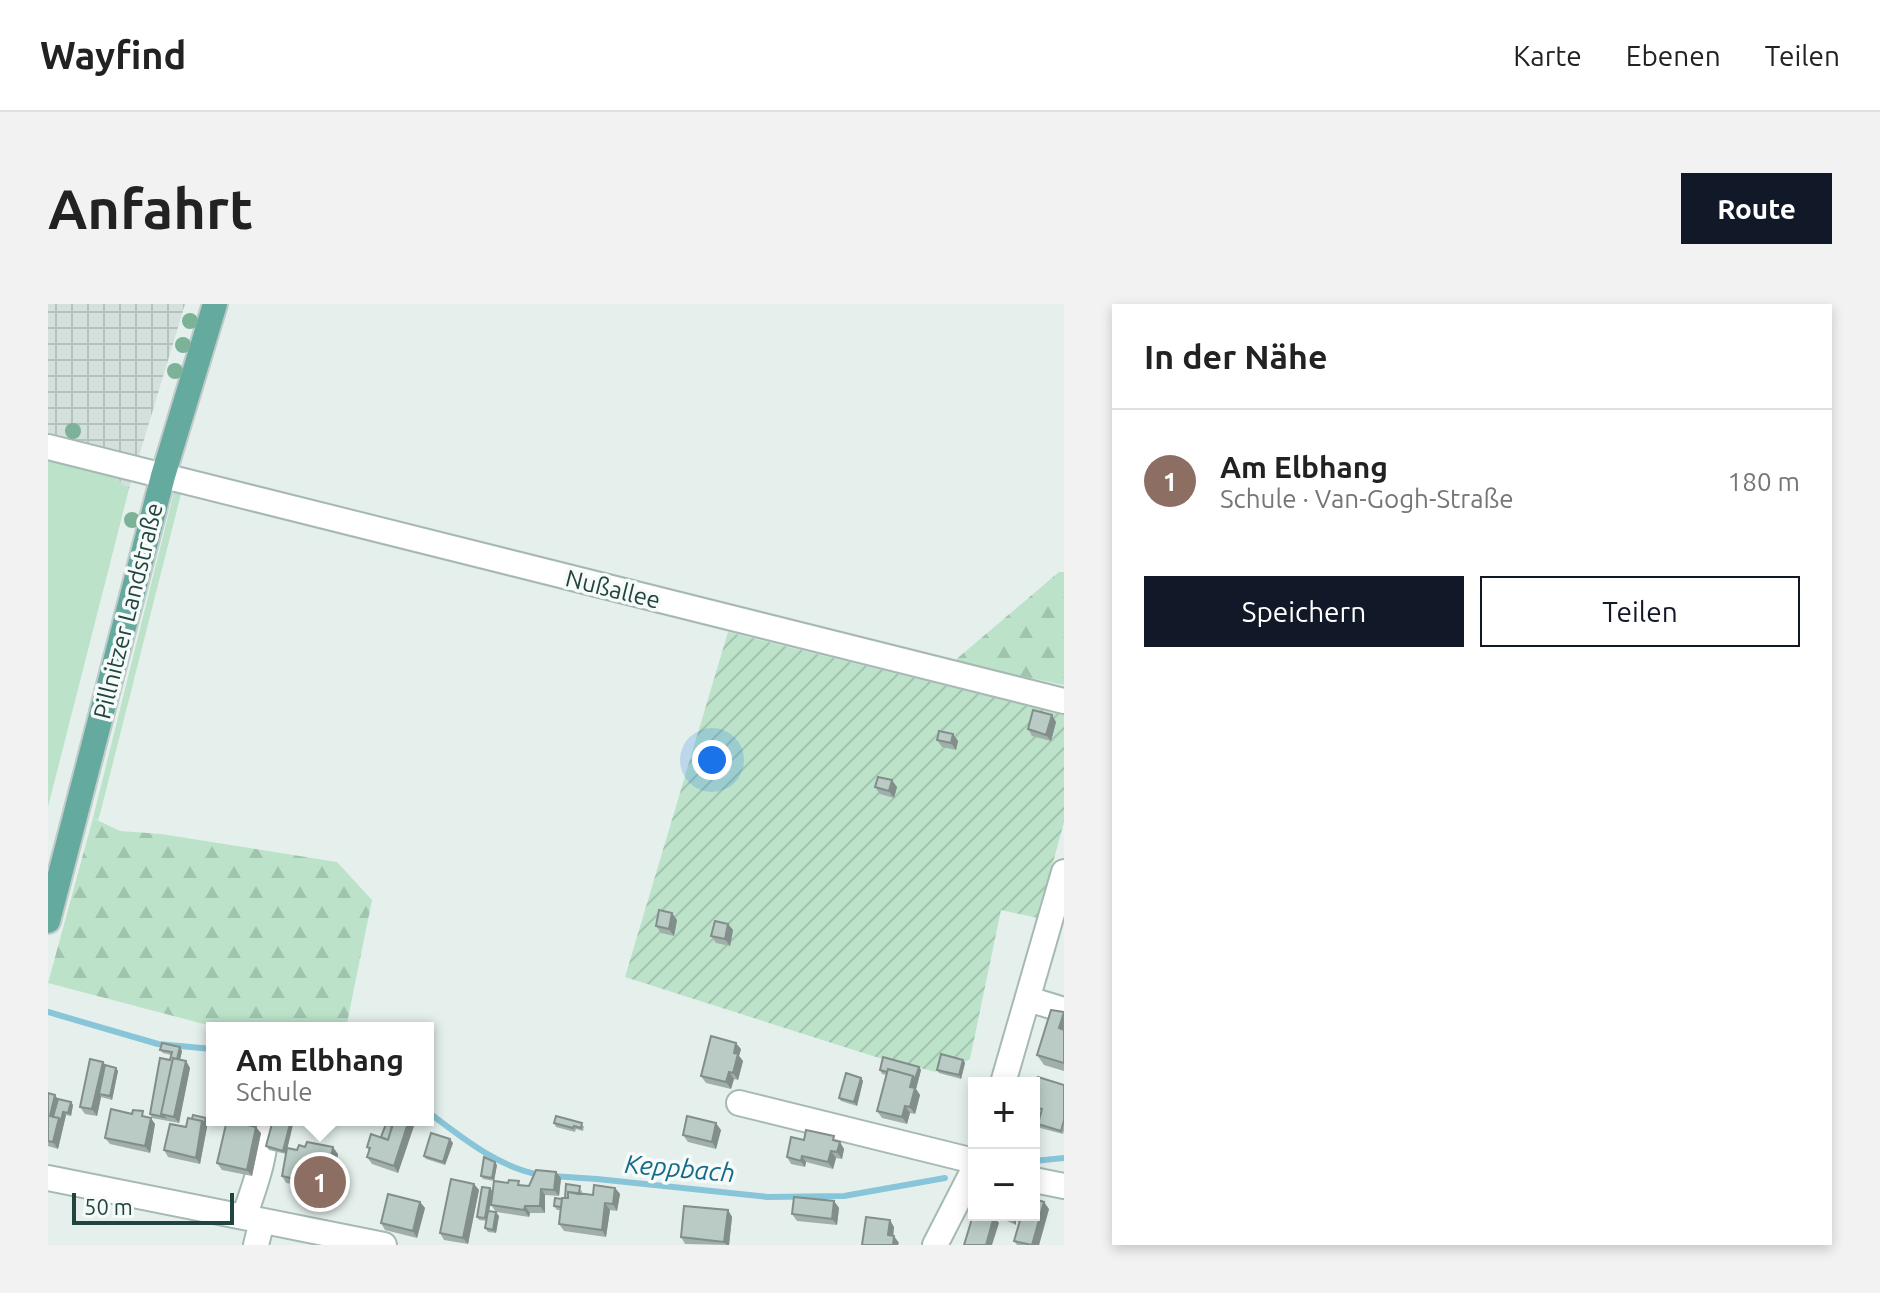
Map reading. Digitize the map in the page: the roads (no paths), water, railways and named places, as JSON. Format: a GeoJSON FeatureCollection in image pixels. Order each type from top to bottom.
{"type":"FeatureCollection","features":[{"type":"Feature","properties":{"kind":"main road","name":"Pillnitzer Landstraße"},"geometry":{"type":"LineString","coordinates":[[48,921],[163,476],[215,304]]}},
{"type":"Feature","properties":{"kind":"street","name":"Nußallee"},"geometry":{"type":"LineString","coordinates":[[48,447],[1064,701]]}},
{"type":"Feature","properties":{"kind":"street"},"geometry":{"type":"LineString","coordinates":[[1005,1077],[1064,872]]}},
{"type":"Feature","properties":{"kind":"street"},"geometry":{"type":"LineString","coordinates":[[1028,999],[1064,1010]]}},
{"type":"Feature","properties":{"kind":"street"},"geometry":{"type":"LineString","coordinates":[[739,1103],[968,1160]]}},
{"type":"Feature","properties":{"kind":"street"},"geometry":{"type":"LineString","coordinates":[[254,1228],[257,1177],[265,1126]]}},
{"type":"Feature","properties":{"kind":"street"},"geometry":{"type":"LineString","coordinates":[[48,1178],[254,1228],[384,1245]]}},
{"type":"Feature","properties":{"kind":"street"},"geometry":{"type":"LineString","coordinates":[[935,1245],[968,1181]]}},
{"type":"Feature","properties":{"kind":"street"},"geometry":{"type":"LineString","coordinates":[[1040,1181],[1064,1186]]}},
{"type":"Feature","properties":{"kind":"waterway","name":"Keppbach"},"geometry":{"type":"LineString","coordinates":[[48,1012],[158,1044],[206,1048]]}},
{"type":"Feature","properties":{"kind":"waterway","name":"Keppbach"},"geometry":{"type":"LineString","coordinates":[[434,1116],[495,1159],[541,1175]]}},
{"type":"Feature","properties":{"kind":"waterway","name":"Keppbach"},"geometry":{"type":"LineString","coordinates":[[1040,1160],[1064,1158]]}},
{"type":"Feature","properties":{"kind":"waterway","name":"Keppbach"},"geometry":{"type":"LineString","coordinates":[[552,1176],[768,1197],[844,1196],[945,1178]]}},
{"type":"Feature","properties":{"kind":"place","name":"Am Elbhang"},"geometry":{"type":"Point","coordinates":[320,1182]}}]}
